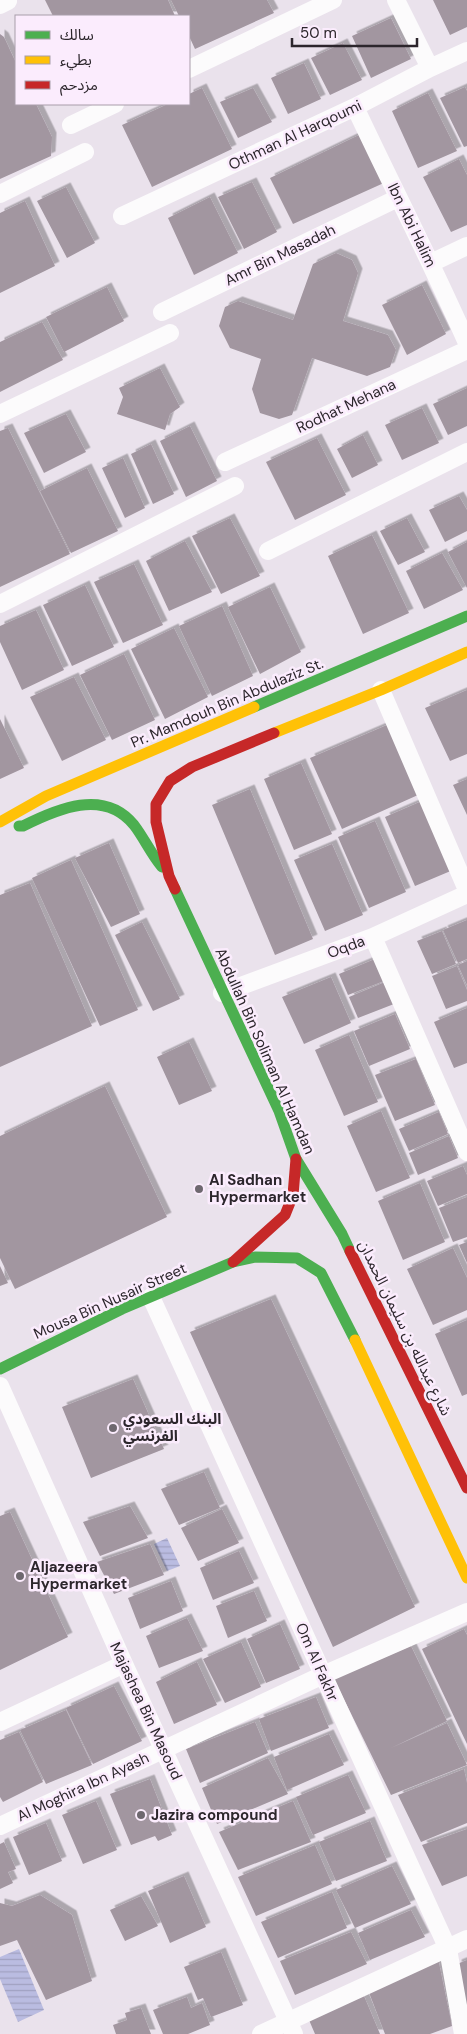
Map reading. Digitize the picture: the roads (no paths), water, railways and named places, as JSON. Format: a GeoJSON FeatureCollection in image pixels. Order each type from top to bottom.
{"type":"FeatureCollection","features":[{"type":"Feature","properties":{"kind":"street"},"geometry":{"type":"LineString","coordinates":[[190,69],[333,0]]}},
{"type":"Feature","properties":{"kind":"street"},"geometry":{"type":"LineString","coordinates":[[396,0],[430,68]]}},
{"type":"Feature","properties":{"kind":"street","name":"Othman Al Harqoumi"},"geometry":{"type":"LineString","coordinates":[[122,216],[356,107],[467,51]]}},
{"type":"Feature","properties":{"kind":"street"},"geometry":{"type":"LineString","coordinates":[[71,125],[114,105]]}},
{"type":"Feature","properties":{"kind":"street","name":"Ibn Abi Halim"},"geometry":{"type":"LineString","coordinates":[[356,107],[467,343]]}},
{"type":"Feature","properties":{"kind":"street"},"geometry":{"type":"LineString","coordinates":[[0,194],[85,152]]}},
{"type":"Feature","properties":{"kind":"street","name":"Amr Bin Masadah"},"geometry":{"type":"LineString","coordinates":[[162,312],[398,198]]}},
{"type":"Feature","properties":{"kind":"street"},"geometry":{"type":"LineString","coordinates":[[431,263],[467,246]]}},
{"type":"Feature","properties":{"kind":"street"},"geometry":{"type":"LineString","coordinates":[[0,414],[170,333]]}},
{"type":"Feature","properties":{"kind":"street","name":"Rodhat Mehana"},"geometry":{"type":"LineString","coordinates":[[225,462],[467,350]]}},
{"type":"Feature","properties":{"kind":"street"},"geometry":{"type":"LineString","coordinates":[[268,551],[467,452]]}},
{"type":"Feature","properties":{"kind":"street"},"geometry":{"type":"LineString","coordinates":[[0,604],[235,486]]}},
{"type":"Feature","properties":{"kind":"street","name":"Pr. Mamdouh Bin Abdulaziz St."},"geometry":{"type":"LineString","coordinates":[[0,824],[46,796],[467,616]]}},
{"type":"Feature","properties":{"kind":"street"},"geometry":{"type":"LineString","coordinates":[[169,876],[156,822],[156,804],[170,782],[192,766],[381,690],[467,652]]}},
{"type":"Feature","properties":{"kind":"street"},"geometry":{"type":"LineString","coordinates":[[381,690],[467,890]]}},
{"type":"Feature","properties":{"kind":"street"},"geometry":{"type":"LineString","coordinates":[[0,824],[23,826],[46,814],[80,803],[110,806],[132,823],[148,849],[169,876]]}},
{"type":"Feature","properties":{"kind":"street","name":"Abdullah Bin Soliman Al Hamdan"},"geometry":{"type":"LineString","coordinates":[[169,876],[278,1111],[296,1159],[342,1234]]}},
{"type":"Feature","properties":{"kind":"street","name":"Oqda"},"geometry":{"type":"LineString","coordinates":[[222,993],[373,936],[467,894]]}},
{"type":"Feature","properties":{"kind":"street"},"geometry":{"type":"LineString","coordinates":[[373,936],[467,1152]]}},
{"type":"Feature","properties":{"kind":"street"},"geometry":{"type":"LineString","coordinates":[[232,1262],[285,1215],[293,1195],[296,1159]]}},
{"type":"Feature","properties":{"kind":"street","name":"شارع عبدالله بن سليمان الحمدان"},"geometry":{"type":"LineString","coordinates":[[342,1234],[467,1488]]}},
{"type":"Feature","properties":{"kind":"street"},"geometry":{"type":"LineString","coordinates":[[232,1262],[254,1257],[297,1258],[321,1273],[357,1343],[467,1578]]}},
{"type":"Feature","properties":{"kind":"street","name":"Mousa Bin Nusair Street"},"geometry":{"type":"LineString","coordinates":[[0,1369],[122,1309],[232,1262]]}},
{"type":"Feature","properties":{"kind":"street","name":"Om Al Fakhr"},"geometry":{"type":"LineString","coordinates":[[151,1297],[448,1949],[463,2034]]}},
{"type":"Feature","properties":{"kind":"street","name":"Majashea Bin Masoud"},"geometry":{"type":"LineString","coordinates":[[0,1386],[124,1664],[292,2028]]}},
{"type":"Feature","properties":{"kind":"street","name":"Al Moghira Ibn Ayash"},"geometry":{"type":"LineString","coordinates":[[0,1826],[323,1675],[467,1612]]}},
{"type":"Feature","properties":{"kind":"street"},"geometry":{"type":"LineString","coordinates":[[0,1722],[124,1664]]}},
{"type":"Feature","properties":{"kind":"street"},"geometry":{"type":"LineString","coordinates":[[261,2034],[292,2028],[467,1939]]}},
{"type":"Feature","properties":{"kind":"water"},"geometry":{"type":"Polygon","coordinates":[[[167,1538],[180,1566],[167,1571],[154,1544],[167,1538]]]}},
{"type":"Feature","properties":{"kind":"water"},"geometry":{"type":"Polygon","coordinates":[[[19,1949],[44,2010],[18,2022],[0,1979],[0,1957],[19,1949]]]}},
{"type":"Feature","properties":{"kind":"place","name":"Al Sadhan Hypermarket"},"geometry":{"type":"Point","coordinates":[199,1189]}},
{"type":"Feature","properties":{"kind":"place","name":"البنك السعودي الفرنسي"},"geometry":{"type":"Point","coordinates":[113,1428]}},
{"type":"Feature","properties":{"kind":"place","name":"Aljazeera Hypermarket"},"geometry":{"type":"Point","coordinates":[20,1576]}},
{"type":"Feature","properties":{"kind":"place","name":"Jazira compound"},"geometry":{"type":"Point","coordinates":[141,1815]}}]}
